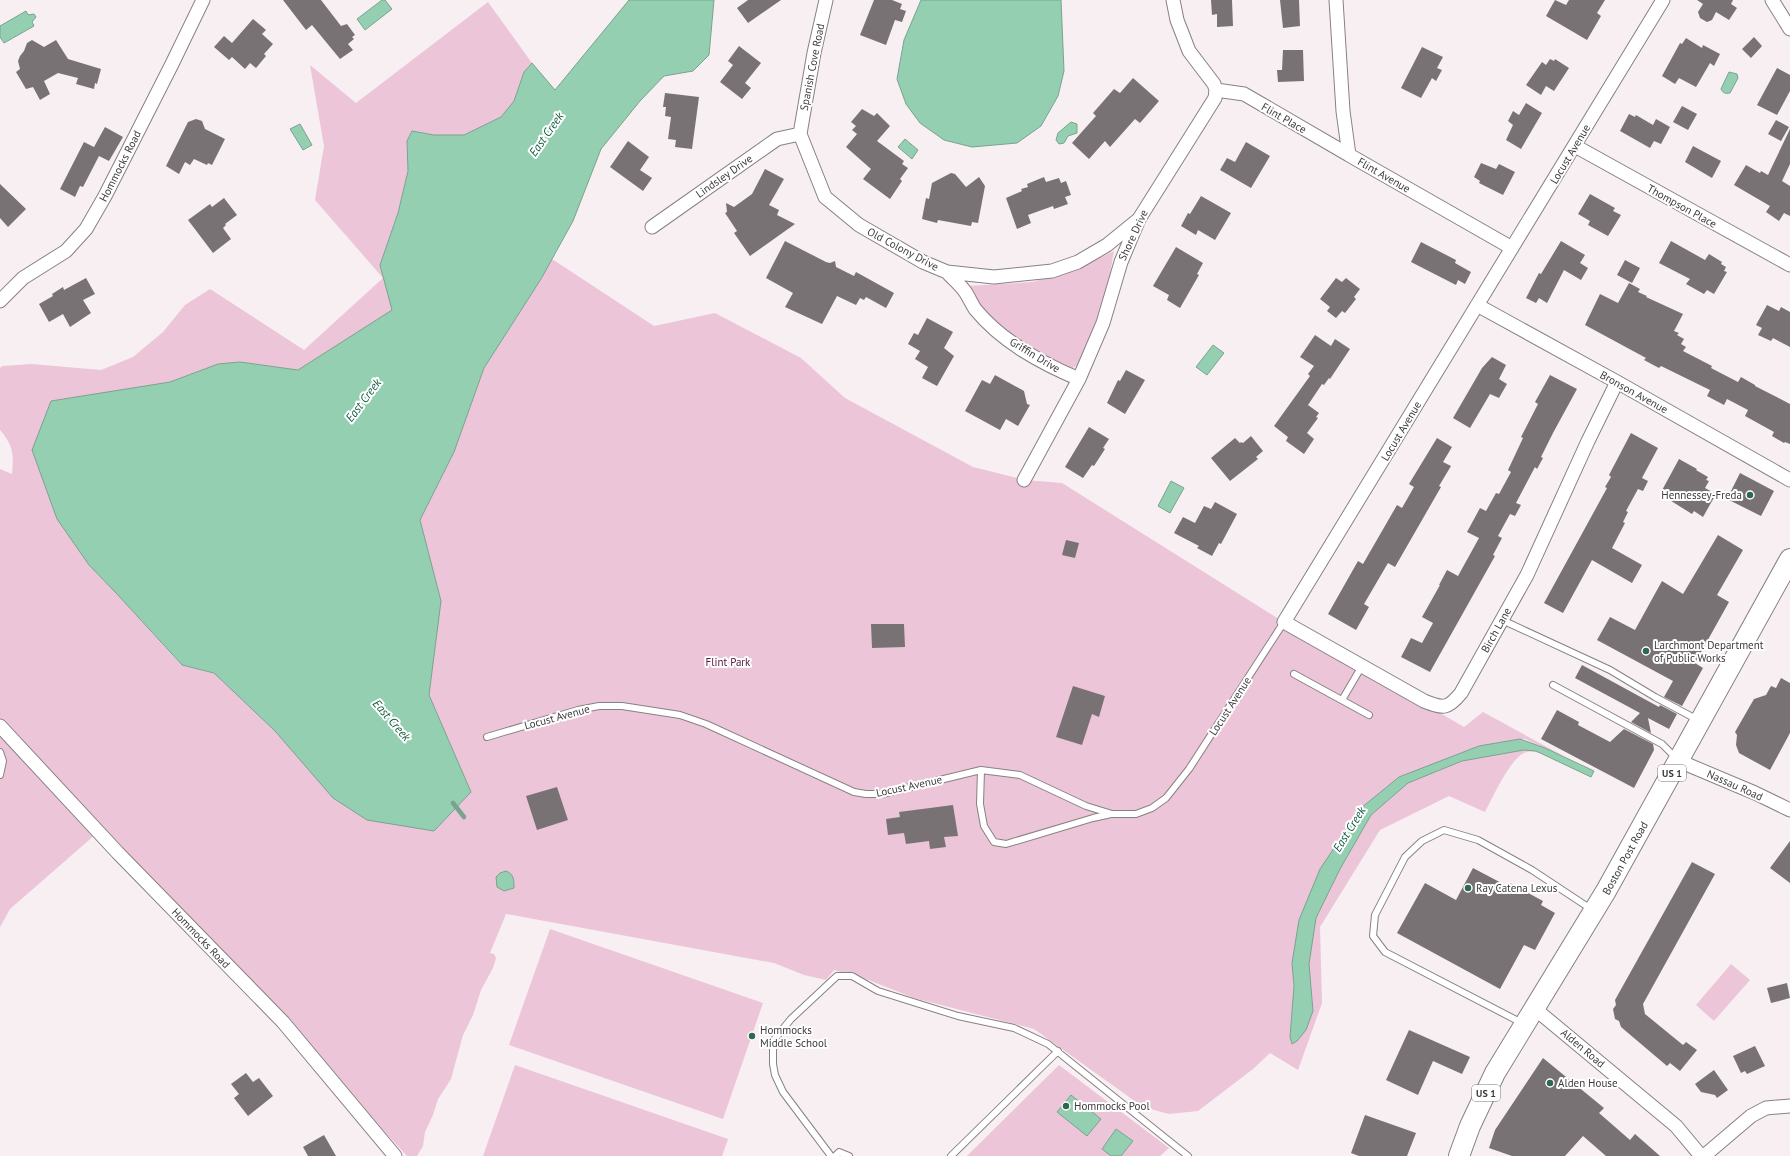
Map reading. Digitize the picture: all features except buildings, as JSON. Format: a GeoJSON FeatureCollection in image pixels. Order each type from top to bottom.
{"type":"FeatureCollection","features":[{"type":"Feature","properties":{"kind":"main road","name":"Boston Post Road"},"geometry":{"type":"LineString","coordinates":[[1459,1156],[1470,1126],[1495,1072],[1594,911],[1679,761],[1790,559]]}},
{"type":"Feature","properties":{"kind":"street","name":"Hommocks Road"},"geometry":{"type":"LineString","coordinates":[[0,301],[24,278],[66,252],[86,229],[105,196],[203,0]]}},
{"type":"Feature","properties":{"kind":"street","name":"Spanish Cove Road"},"geometry":{"type":"LineString","coordinates":[[800,134],[814,53],[826,0]]}},
{"type":"Feature","properties":{"kind":"street"},"geometry":{"type":"LineString","coordinates":[[1173,0],[1177,20],[1189,51],[1208,75],[1216,90]]}},
{"type":"Feature","properties":{"kind":"street","name":"Flint Avenue"},"geometry":{"type":"LineString","coordinates":[[1336,0],[1343,111],[1349,155],[1512,248]]}},
{"type":"Feature","properties":{"kind":"street","name":"Locust Avenue"},"geometry":{"type":"LineString","coordinates":[[1284,622],[1663,0]]}},
{"type":"Feature","properties":{"kind":"street"},"geometry":{"type":"LineString","coordinates":[[1772,0],[1790,29]]}},
{"type":"Feature","properties":{"kind":"street","name":"Flint Place"},"geometry":{"type":"LineString","coordinates":[[1216,90],[1244,94],[1349,155]]}},
{"type":"Feature","properties":{"kind":"street","name":"Shore Drive"},"geometry":{"type":"LineString","coordinates":[[1024,480],[1079,379],[1103,323],[1121,262],[1139,219],[1215,98],[1216,90]]}},
{"type":"Feature","properties":{"kind":"street","name":"Lindsley Drive"},"geometry":{"type":"LineString","coordinates":[[652,227],[777,138],[800,134]]}},
{"type":"Feature","properties":{"kind":"street","name":"Old Colony Drive"},"geometry":{"type":"LineString","coordinates":[[800,134],[825,197],[859,225],[892,246],[923,262],[947,272],[994,277],[1052,271],[1078,262],[1107,245],[1139,219]]}},
{"type":"Feature","properties":{"kind":"street","name":"Thompson Place"},"geometry":{"type":"LineString","coordinates":[[1575,146],[1790,265]]}},
{"type":"Feature","properties":{"kind":"street","name":"Griffin Drive"},"geometry":{"type":"LineString","coordinates":[[947,272],[965,291],[975,308],[999,332],[1017,346],[1061,372],[1079,379]]}},
{"type":"Feature","properties":{"kind":"street","name":"Bronson Avenue"},"geometry":{"type":"LineString","coordinates":[[1477,305],[1790,480]]}},
{"type":"Feature","properties":{"kind":"street","name":"Birch Lane"},"geometry":{"type":"LineString","coordinates":[[1284,622],[1424,701],[1438,707],[1448,706],[1454,703],[1527,575],[1588,440],[1617,382]]}},
{"type":"Feature","properties":{"kind":"street","name":"Hommocks Road"},"geometry":{"type":"LineString","coordinates":[[0,726],[118,853],[283,1022],[395,1156]]}},
{"type":"Feature","properties":{"kind":"street","name":"Nassau Road"},"geometry":{"type":"LineString","coordinates":[[1679,761],[1755,793],[1790,810]]}},
{"type":"Feature","properties":{"kind":"street","name":"Alden Road"},"geometry":{"type":"LineString","coordinates":[[1529,1016],[1676,1126],[1702,1156]]}},
{"type":"Feature","properties":{"kind":"street"},"geometry":{"type":"LineString","coordinates":[[1702,1156],[1751,1116],[1766,1108],[1790,1106]]}},
{"type":"Feature","properties":{"kind":"lane"},"geometry":{"type":"LineString","coordinates":[[1502,620],[1610,670],[1700,722]]}},
{"type":"Feature","properties":{"kind":"lane","name":"Locust Avenue"},"geometry":{"type":"LineString","coordinates":[[487,737],[578,710],[599,706],[622,706],[680,715],[706,724],[854,792],[882,794],[981,770],[1020,775],[1086,806],[1112,814],[1136,814],[1152,808],[1166,798],[1189,769],[1284,622]]}},
{"type":"Feature","properties":{"kind":"lane"},"geometry":{"type":"LineString","coordinates":[[1342,700],[1362,666]]}},
{"type":"Feature","properties":{"kind":"lane"},"geometry":{"type":"LineString","coordinates":[[1294,674],[1369,715]]}},
{"type":"Feature","properties":{"kind":"lane"},"geometry":{"type":"LineString","coordinates":[[1553,686],[1662,744],[1679,761]]}},
{"type":"Feature","properties":{"kind":"lane"},"geometry":{"type":"LineString","coordinates":[[0,752],[3,761],[0,775]]}},
{"type":"Feature","properties":{"kind":"lane"},"geometry":{"type":"LineString","coordinates":[[981,770],[980,804],[984,826],[994,842],[1006,844],[1093,818],[1112,814]]}},
{"type":"Feature","properties":{"kind":"lane"},"geometry":{"type":"LineString","coordinates":[[1529,1016],[1385,952],[1374,936],[1375,915],[1405,857],[1422,841],[1444,830],[1478,840],[1532,870],[1594,911]]}},
{"type":"Feature","properties":{"kind":"lane"},"geometry":{"type":"LineString","coordinates":[[831,1156],[781,1086],[775,1075],[772,1064],[773,1041],[791,1019],[837,976],[852,976],[878,991],[958,1016],[1014,1028],[1048,1044],[1188,1156]]}},
{"type":"Feature","properties":{"kind":"lane"},"geometry":{"type":"LineString","coordinates":[[951,1156],[1058,1051]]}},
{"type":"Feature","properties":{"kind":"lane"},"geometry":{"type":"LineString","coordinates":[[835,1156],[839,1152],[849,1156]]}},
{"type":"Feature","properties":{"kind":"green space","name":"Flint Park"},"geometry":{"type":"Polygon","coordinates":[[[488,2],[532,63],[524,72],[514,101],[501,117],[464,135],[434,135],[412,131],[407,141],[408,170],[398,213],[380,265],[393,310],[298,370],[240,362],[218,364],[170,382],[51,401],[89,565],[181,665],[214,673],[275,731],[471,792],[429,695],[441,601],[420,520],[454,452],[484,368],[541,279],[552,259],[654,326],[715,313],[801,358],[845,398],[973,467],[1025,480],[1062,483],[1282,621],[1464,727],[1483,712],[1569,759],[1525,739],[1506,742],[1399,777],[1361,808],[1292,963],[1294,986],[1290,1037],[1313,1011],[1309,964],[1316,918],[1340,869],[1371,815],[1408,783],[1462,761],[1524,750],[1536,751],[1551,758],[1533,752],[1527,752],[1521,755],[1509,768],[1485,812],[1449,796],[1380,830],[1320,927],[1322,1003],[1298,1070],[1270,1053],[1253,1069],[1198,1111],[1169,1114],[1143,1107],[1034,1029],[914,998],[866,979],[834,970],[826,980],[804,975],[774,963],[506,914],[490,953],[494,954],[496,958],[493,968],[481,990],[473,1015],[463,1035],[451,1079],[438,1099],[433,1115],[425,1132],[423,1146],[417,1156],[407,1156],[103,829],[0,724],[0,469],[12,474],[13,455],[8,440],[0,430],[0,368],[2,366],[32,364],[101,370],[133,357],[163,332],[185,305],[210,289],[304,350],[383,278],[315,200],[324,146],[310,65],[356,103],[488,2]]]}},
{"type":"Feature","properties":{"kind":"green space"},"geometry":{"type":"Polygon","coordinates":[[[1114,251],[1109,279],[1091,337],[1080,364],[1069,370],[1007,336],[977,307],[967,286],[1033,282],[1078,268],[1114,251]]]}},
{"type":"Feature","properties":{"kind":"green space"},"geometry":{"type":"Polygon","coordinates":[[[0,734],[96,834],[10,909],[0,927],[0,734]]]}},
{"type":"Feature","properties":{"kind":"green space"},"geometry":{"type":"Polygon","coordinates":[[[550,929],[763,1003],[723,1119],[509,1045],[550,929]]]}},
{"type":"Feature","properties":{"kind":"green space"},"geometry":{"type":"Polygon","coordinates":[[[1731,964],[1750,980],[1714,1021],[1696,1005],[1731,964]]]}},
{"type":"Feature","properties":{"kind":"green space"},"geometry":{"type":"Polygon","coordinates":[[[515,1065],[728,1139],[722,1156],[483,1156],[515,1065]]]}},
{"type":"Feature","properties":{"kind":"green space","name":"Hommocks Pool"},"geometry":{"type":"Polygon","coordinates":[[[1059,1065],[1169,1148],[1160,1156],[967,1156],[1059,1065]]]}},
{"type":"Feature","properties":{"kind":"water"},"geometry":{"type":"Polygon","coordinates":[[[382,0],[385,0],[392,9],[365,30],[357,19],[382,0]]]}},
{"type":"Feature","properties":{"kind":"water"},"geometry":{"type":"Polygon","coordinates":[[[629,0],[714,0],[709,55],[693,71],[664,76],[640,101],[601,149],[573,221],[541,279],[484,368],[454,452],[420,520],[441,601],[429,695],[471,792],[434,831],[367,820],[333,798],[275,731],[214,673],[182,665],[89,565],[57,519],[32,450],[51,401],[170,382],[218,364],[240,362],[298,370],[392,310],[380,265],[398,213],[408,171],[407,141],[412,131],[434,135],[464,135],[501,117],[514,101],[524,72],[532,63],[555,90],[629,0]]]}},
{"type":"Feature","properties":{"kind":"water"},"geometry":{"type":"Polygon","coordinates":[[[921,0],[1061,0],[1064,71],[1058,96],[1041,126],[1017,143],[972,147],[944,140],[920,123],[906,104],[897,79],[904,40],[921,0]]]}},
{"type":"Feature","properties":{"kind":"water"},"geometry":{"type":"Polygon","coordinates":[[[26,11],[28,15],[34,14],[36,17],[32,22],[34,26],[4,43],[0,37],[0,26],[26,11]]]}},
{"type":"Feature","properties":{"kind":"water"},"geometry":{"type":"Polygon","coordinates":[[[1729,72],[1737,74],[1738,78],[1730,93],[1725,93],[1721,89],[1729,72]]]}},
{"type":"Feature","properties":{"kind":"water"},"geometry":{"type":"Polygon","coordinates":[[[1071,122],[1077,124],[1077,133],[1068,136],[1064,143],[1059,144],[1056,140],[1058,133],[1071,122]]]}},
{"type":"Feature","properties":{"kind":"water"},"geometry":{"type":"Polygon","coordinates":[[[300,124],[312,145],[303,150],[290,129],[300,124]]]}},
{"type":"Feature","properties":{"kind":"water"},"geometry":{"type":"Polygon","coordinates":[[[905,139],[918,150],[912,159],[898,147],[905,139]]]}},
{"type":"Feature","properties":{"kind":"water"},"geometry":{"type":"Polygon","coordinates":[[[1213,345],[1224,353],[1207,375],[1196,367],[1213,345]]]}},
{"type":"Feature","properties":{"kind":"water"},"geometry":{"type":"Polygon","coordinates":[[[1171,481],[1184,488],[1170,513],[1158,506],[1171,481]]]}},
{"type":"Feature","properties":{"kind":"water"},"geometry":{"type":"Polygon","coordinates":[[[1520,739],[1545,748],[1594,771],[1591,777],[1536,751],[1524,750],[1462,761],[1408,783],[1371,815],[1340,869],[1316,918],[1309,964],[1313,1011],[1306,1030],[1297,1041],[1292,1044],[1290,1037],[1294,986],[1292,963],[1299,920],[1320,869],[1361,808],[1399,777],[1479,746],[1520,739]]]}},
{"type":"Feature","properties":{"kind":"water"},"geometry":{"type":"Polygon","coordinates":[[[506,871],[509,872],[514,880],[514,888],[504,891],[497,887],[496,877],[500,873],[506,871]]]}},
{"type":"Feature","properties":{"kind":"water"},"geometry":{"type":"Polygon","coordinates":[[[1071,1095],[1101,1119],[1087,1136],[1057,1112],[1071,1095]]]}},
{"type":"Feature","properties":{"kind":"water"},"geometry":{"type":"Polygon","coordinates":[[[1116,1129],[1133,1141],[1121,1156],[1111,1156],[1102,1149],[1116,1129]]]}},
{"type":"Feature","properties":{"kind":"waterway","name":"East Creek"},"geometry":{"type":"LineString","coordinates":[[453,803],[464,817]]}},
{"type":"Feature","properties":{"kind":"place","name":"Hennessey-Freda"},"geometry":{"type":"Point","coordinates":[1750,495]}},
{"type":"Feature","properties":{"kind":"place","name":"Larchmont Department of Public Works"},"geometry":{"type":"Point","coordinates":[1646,651]}},
{"type":"Feature","properties":{"kind":"place","name":"Ray Catena Lexus"},"geometry":{"type":"Point","coordinates":[1468,888]}},
{"type":"Feature","properties":{"kind":"place","name":"Hommocks Middle School"},"geometry":{"type":"Point","coordinates":[752,1036]}},
{"type":"Feature","properties":{"kind":"place","name":"Alden House"},"geometry":{"type":"Point","coordinates":[1550,1083]}},
{"type":"Feature","properties":{"kind":"place","name":"Hommocks Pool"},"geometry":{"type":"Point","coordinates":[1066,1106]}}]}
